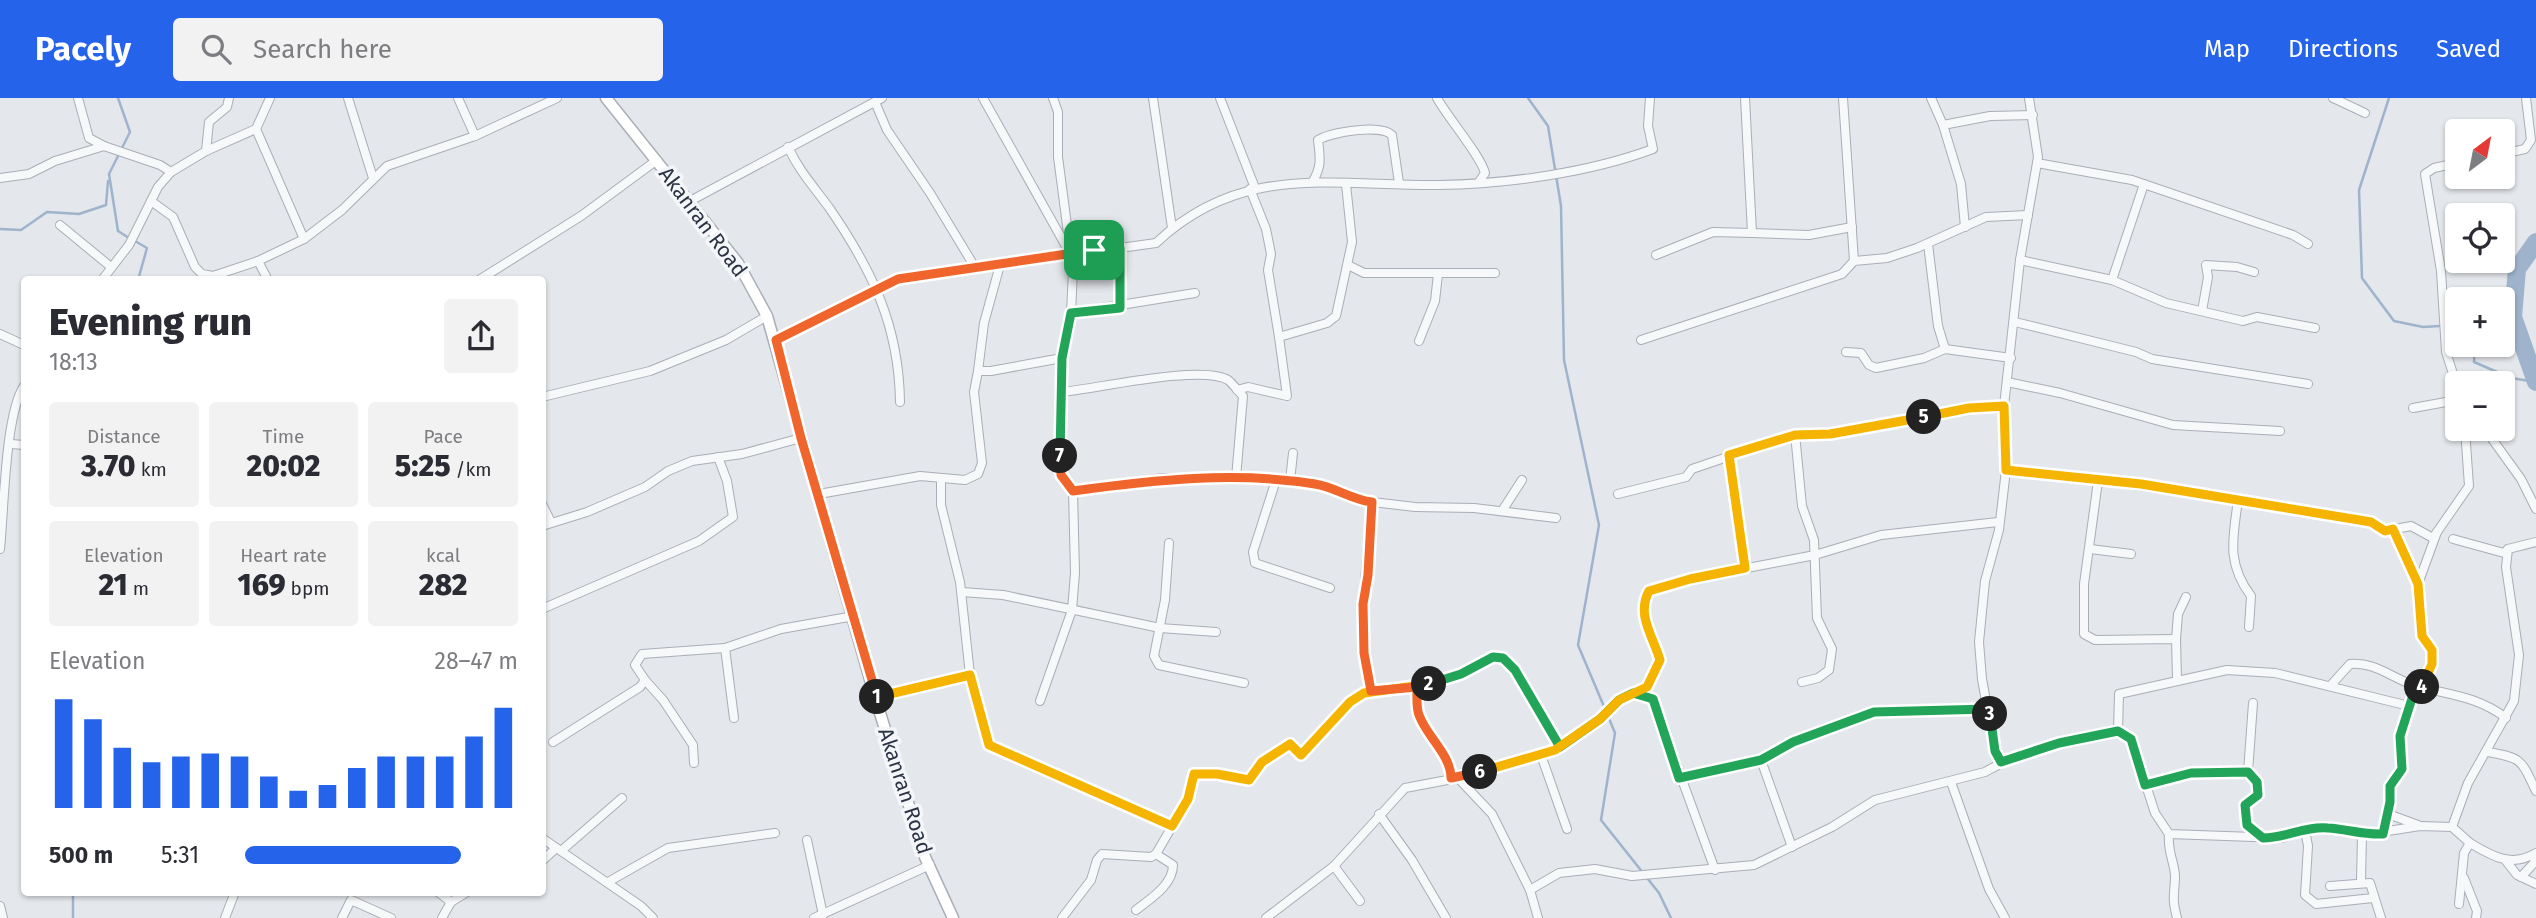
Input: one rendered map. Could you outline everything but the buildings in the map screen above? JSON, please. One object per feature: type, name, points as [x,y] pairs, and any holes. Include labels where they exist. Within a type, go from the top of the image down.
[{"type":"main road","name":"Akanran Road","points":[[606,98],[738,263],[767,316],[776,340],[875,697],[930,865],[953,918]]},
{"type":"street","points":[[78,98],[89,138],[104,146],[160,165],[171,172]]},
{"type":"street","points":[[206,150],[209,122],[227,107],[229,98]]},
{"type":"street","points":[[106,276],[131,242],[151,201],[171,172],[206,150],[256,130],[270,98]]},
{"type":"street","points":[[348,98],[373,178]]},
{"type":"street","points":[[458,98],[475,136]]},
{"type":"street","points":[[151,201],[173,217],[195,267],[202,274],[213,276],[258,261],[304,239],[342,210],[387,166],[475,136],[557,98]]},
{"type":"street","points":[[983,98],[1070,254]]},
{"type":"street","points":[[1040,701],[1072,610],[1076,520],[1073,491],[1061,475],[1062,358],[1071,313],[1070,254],[1059,157],[1058,112],[1054,98]]},
{"type":"street","points":[[1153,98],[1172,228]]},
{"type":"street","points":[[1220,98],[1266,229],[1271,254],[1268,270],[1287,396],[1248,387],[1237,390]]},
{"type":"street","points":[[1437,98],[1463,139],[1482,161],[1485,173],[1479,182]]},
{"type":"street","points":[[776,340],[898,279],[1156,243],[1172,228],[1213,205],[1253,189],[1313,181],[1438,185],[1583,169],[1653,149],[1648,126],[1650,98]]},
{"type":"street","points":[[1745,98],[1752,233]]},
{"type":"street","points":[[1843,98],[1854,261]]},
{"type":"street","points":[[1931,98],[1943,125],[1961,184],[1965,227]]},
{"type":"street","points":[[2001,762],[1995,751],[1982,679],[1979,642],[1985,581],[2006,470],[2004,406],[2020,260],[2037,163],[2029,98]]},
{"type":"street","points":[[2333,98],[2365,113]]},
{"type":"street","points":[[2526,98],[2531,150]]},
{"type":"street","points":[[690,201],[878,100],[887,130],[930,193],[976,269]]},
{"type":"street","points":[[1943,125],[1990,116],[2033,115]]},
{"type":"street","points":[[1313,181],[1319,171],[1321,159],[1318,140],[1327,135],[1380,129],[1392,135],[1399,183]]},
{"type":"street","points":[[256,130],[304,239]]},
{"type":"street","points":[[0,178],[29,174],[55,161],[104,146]]},
{"type":"street","points":[[788,147],[798,169],[858,249],[878,288],[897,363],[900,402]]},
{"type":"street","points":[[485,276],[571,222],[657,160]]},
{"type":"street","points":[[2037,163],[2100,172],[2144,184],[2293,235],[2308,244]]},
{"type":"street","points":[[2445,166],[2425,174],[2441,271],[2446,352],[2452,371]]},
{"type":"street","points":[[1279,337],[1327,323],[1336,317],[1352,242],[1346,184]]},
{"type":"street","points":[[2112,280],[2144,184]]},
{"type":"street","points":[[1641,340],[1842,274],[1854,261],[1887,258],[1928,244],[1986,218],[2028,215]]},
{"type":"street","points":[[60,225],[111,267]]},
{"type":"street","points":[[1656,255],[1713,232],[1809,235],[1852,227]]},
{"type":"street","points":[[1928,244],[1938,326],[1945,349]]},
{"type":"street","points":[[1120,248],[1120,308]]},
{"type":"street","points":[[2020,260],[2112,280],[2166,303],[2243,321],[2257,317],[2315,328]]},
{"type":"street","points":[[258,261],[266,276]]},
{"type":"street","points":[[819,494],[920,476],[965,480],[978,474],[982,463],[974,392],[984,323],[1000,265]]},
{"type":"street","points":[[1348,265],[1364,273],[1495,272]]},
{"type":"street","points":[[2202,311],[2208,277],[2206,265],[2254,271]]},
{"type":"street","points":[[1419,341],[1435,301],[1438,274]]},
{"type":"street","points":[[1071,313],[1120,308],[1195,293]]},
{"type":"street","points":[[546,396],[650,371],[726,340],[767,316]]},
{"type":"street","points":[[2015,322],[2136,352],[2152,359],[2308,384]]},
{"type":"street","points":[[0,334],[21,344]]},
{"type":"street","points":[[1846,352],[1861,353],[1869,365],[1876,368],[1924,358],[1945,349],[2011,358]]},
{"type":"street","points":[[978,371],[1062,358]]},
{"type":"street","points":[[1062,392],[1167,376],[1216,376],[1228,380],[1243,396],[1236,478]]},
{"type":"street","points":[[2007,382],[2060,393],[2173,425],[2280,431]]},
{"type":"street","points":[[0,549],[12,429],[21,392]]},
{"type":"street","points":[[2413,408],[2445,402]]},
{"type":"street","points":[[1618,494],[1686,477],[1692,469],[1795,435],[1840,433],[1969,408],[2004,406]]},
{"type":"street","points":[[0,427],[12,429]]},
{"type":"street","points":[[1795,435],[1801,506],[1814,540],[1817,618],[1832,649],[1829,670],[1818,678],[1802,682]]},
{"type":"street","points":[[546,524],[587,512],[645,487],[667,471],[692,461],[801,438]]},
{"type":"street","points":[[2006,470],[2238,500],[2371,522],[2385,531],[2412,526],[2433,538],[2469,486],[2466,441]]},
{"type":"street","points":[[2494,441],[2521,479],[2536,509]]},
{"type":"street","points":[[10,444],[21,445]]},
{"type":"street","points":[[1290,481],[1293,453]]},
{"type":"street","points":[[1729,455],[1745,568]]},
{"type":"street","points":[[546,607],[699,541],[733,517],[727,481],[718,457]]},
{"type":"street","points":[[1073,491],[1163,478],[1276,480],[1319,484],[1372,502],[1502,511],[1556,518]]},
{"type":"street","points":[[941,479],[941,505],[962,592],[970,675],[989,745],[1172,826]]},
{"type":"street","points":[[1276,480],[1253,552],[1255,563],[1330,588]]},
{"type":"street","points":[[1502,511],[1522,480]]},
{"type":"street","points":[[2098,481],[2084,584],[2084,634],[2095,640],[2176,639]]},
{"type":"street","points":[[2238,500],[2232,547],[2239,579],[2251,596],[2249,627]]},
{"type":"street","points":[[1371,691],[1364,653],[1363,604],[1368,575],[1372,502]]},
{"type":"street","points":[[546,512],[551,522]]},
{"type":"street","points":[[1266,918],[1334,866],[1405,788],[1541,755],[1560,747],[1600,719],[1619,700],[1647,687],[1660,660],[1643,616],[1643,602],[1649,591],[1690,579],[1815,555],[1881,535],[1998,522]]},
{"type":"street","points":[[2383,834],[2390,786],[2402,769],[2400,736],[2409,706],[2432,664],[2432,650],[2422,636],[2418,584],[2393,529]]},
{"type":"street","points":[[2418,584],[2437,532]]},
{"type":"street","points":[[2453,539],[2504,553],[2508,549],[2536,542]]},
{"type":"street","points":[[1169,543],[1160,628],[1154,656],[1159,665],[1244,683]]},
{"type":"street","points":[[2090,549],[2131,554]]},
{"type":"street","points":[[2452,827],[2468,783],[2488,752],[2514,701],[2519,655],[2506,567],[2508,549]]},
{"type":"street","points":[[962,592],[1003,595],[1160,628],[1216,632]]},
{"type":"street","points":[[2177,679],[2178,614],[2186,597]]},
{"type":"street","points":[[694,763],[693,745],[656,690],[635,665],[642,654],[725,648],[781,629],[854,616]]},
{"type":"street","points":[[725,648],[734,718]]},
{"type":"street","points":[[1062,918],[1074,906],[1091,880],[1097,860],[1102,854],[1151,858],[1156,854],[1188,799],[1194,774],[1217,774],[1249,780],[1262,762],[1290,744],[1301,755],[1350,702],[1371,691],[1417,687],[1461,674],[1493,657],[1503,658],[1515,670],[1560,747]]},
{"type":"street","points":[[2331,685],[2350,664],[2361,663],[2419,686],[2466,696],[2489,705],[2506,718]]},
{"type":"street","points":[[2118,731],[2119,694],[2227,670],[2274,673],[2409,706]]},
{"type":"street","points":[[875,697],[970,675]]},
{"type":"street","points":[[553,743],[582,722],[588,722],[611,708],[645,680]]},
{"type":"street","points":[[1417,687],[1418,713],[1430,736],[1451,766],[1455,778],[1492,814],[1530,890],[1538,918]]},
{"type":"street","points":[[1633,693],[1653,699],[1679,778],[1715,870]]},
{"type":"street","points":[[2253,703],[2248,772],[2257,782],[2258,795],[2245,805],[2247,825],[2263,838]]},
{"type":"street","points":[[1679,778],[1761,760],[1793,742],[1874,712],[1989,709]]},
{"type":"street","points":[[1530,890],[1559,873],[1595,869],[1632,876],[1754,865],[1857,813],[1875,800],[1985,772],[2001,762],[2059,743],[2118,731],[2131,739],[2155,813],[2169,834],[2168,850],[2176,877],[2171,894],[2177,918]]},
{"type":"street","points":[[2488,752],[2514,756],[2524,763],[2536,790]]},
{"type":"street","points":[[1541,755],[1567,829]]},
{"type":"street","points":[[1761,760],[1792,847]]},
{"type":"street","points":[[2145,785],[2191,773],[2248,772]]},
{"type":"street","points":[[1951,782],[1989,889],[2005,918]]},
{"type":"street","points":[[546,858],[622,798]]},
{"type":"street","points":[[1379,814],[1412,860],[1446,918]]},
{"type":"street","points":[[2388,814],[2420,826]]},
{"type":"street","points":[[2169,834],[2282,838],[2305,830],[2328,828],[2362,835],[2383,834],[2420,826],[2452,827],[2470,843],[2506,861],[2521,877],[2536,884]]},
{"type":"street","points":[[2305,830],[2308,846],[2305,895],[2316,904],[2373,898]]},
{"type":"street","points":[[608,882],[668,848],[775,833]]},
{"type":"street","points":[[2361,882],[2359,855],[2362,835]]},
{"type":"street","points":[[546,841],[608,882],[653,918]]},
{"type":"street","points":[[807,841],[823,915]]},
{"type":"street","points":[[2459,904],[2464,853],[2470,843]]},
{"type":"street","points":[[1136,910],[1162,889],[1173,871],[1173,865],[1168,858],[1156,854]]},
{"type":"street","points":[[2506,861],[2526,859],[2536,854]]},
{"type":"street","points":[[2521,877],[2534,863],[2536,854]]},
{"type":"street","points":[[814,918],[930,865]]},
{"type":"street","points":[[1334,866],[1360,901]]},
{"type":"street","points":[[2463,875],[2477,911],[2476,918]]},
{"type":"street","points":[[2330,886],[2370,883],[2381,918]]},
{"type":"street","points":[[225,918],[233,896]]},
{"type":"street","points":[[443,896],[451,902]]},
{"type":"street","points":[[442,918],[451,902],[461,896]]},
{"type":"street","points":[[342,918],[351,900],[391,918]]},
{"type":"street","points":[[0,906],[3,918]]},
{"type":"waterway","points":[[118,98],[130,132],[109,174],[118,231],[129,238]]},
{"type":"waterway","points":[[1528,98],[1548,126],[1561,206],[1564,360],[1599,525],[1578,645],[1605,709]]},
{"type":"waterway","points":[[2389,98],[2359,190],[2362,278],[2394,321],[2423,327],[2445,326]]},
{"type":"waterway","points":[[0,229],[21,230],[47,212],[79,214],[106,205],[108,181]]},
{"type":"waterway","points":[[135,241],[147,248],[139,276]]},
{"type":"waterway","points":[[2536,242],[2517,269],[2513,317],[2536,382]]},
{"type":"waterway","points":[[2474,357],[2474,362],[2511,378],[2536,382]]},
{"type":"waterway","points":[[1608,716],[1615,733],[1601,820],[1659,893],[1671,918]]},
{"type":"waterway","points":[[73,896],[73,918]]},
{"type":"route","points":[[1094,250],[898,279],[776,340],[875,697],[970,675],[989,745],[1172,826],[1188,799],[1194,774],[1217,774],[1249,780],[1262,762],[1290,744],[1301,755],[1350,702],[1364,693],[1417,687],[1461,674],[1493,657],[1503,658],[1515,670],[1550,734],[1560,747],[1581,733],[1608,713],[1619,700],[1633,693],[1644,695],[1653,699],[1679,778],[1761,760],[1793,742],[1874,712],[1989,709],[1995,751],[2001,762],[2059,743],[2118,731],[2131,739],[2145,785],[2191,773],[2236,771],[2251,774],[2257,782],[2258,795],[2245,805],[2247,825],[2263,838],[2282,838],[2305,830],[2328,828],[2362,835],[2383,834],[2390,802],[2390,786],[2396,782],[2402,769],[2400,736],[2416,686],[2422,687],[2432,664],[2432,650],[2422,636],[2418,584],[2393,529],[2385,531],[2371,522],[2141,484],[2006,470],[2004,406],[1969,408],[1830,434],[1795,435],[1729,455],[1745,568],[1690,579],[1649,591],[1643,602],[1643,616],[1655,640],[1660,660],[1647,687],[1619,700],[1608,713],[1600,719],[1581,733],[1555,750],[1451,778],[1451,766],[1418,713],[1417,687],[1371,691],[1364,653],[1363,604],[1368,575],[1372,502],[1319,484],[1236,478],[1163,478],[1073,491],[1061,475],[1059,431],[1062,358],[1071,313],[1120,308],[1120,248],[1094,250]]}]
